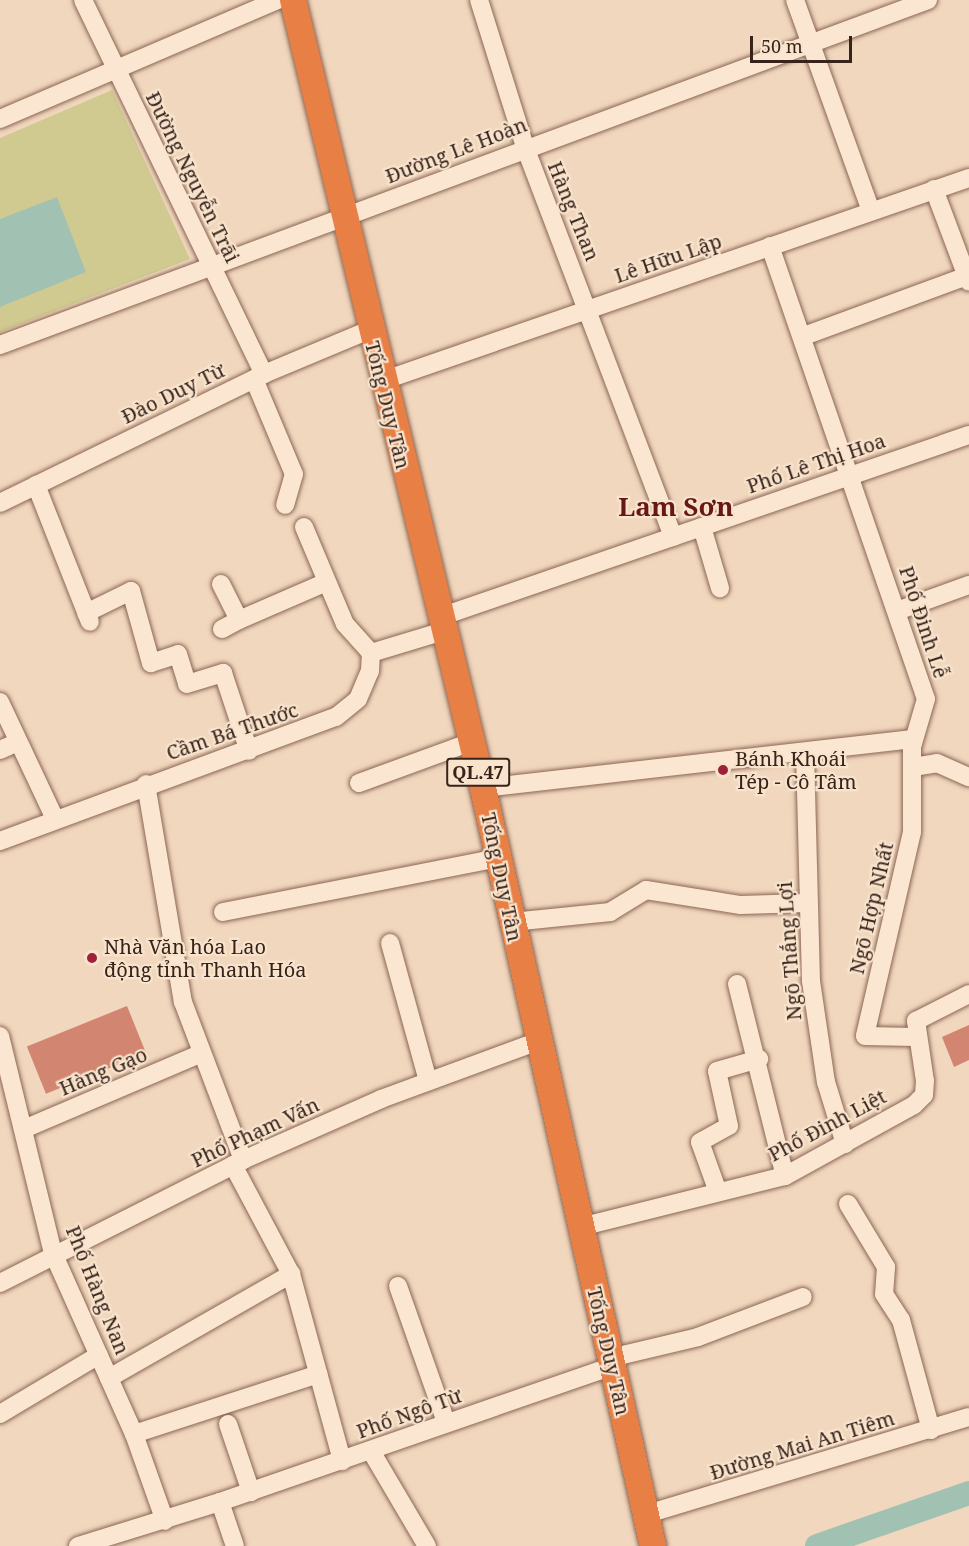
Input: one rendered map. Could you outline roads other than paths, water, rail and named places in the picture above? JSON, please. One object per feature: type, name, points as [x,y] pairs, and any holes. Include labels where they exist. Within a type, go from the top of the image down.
[{"type":"highway","name":"Tống Duy Tân","points":[[293,0],[369,330],[483,788],[653,1546]]},
{"type":"street","name":"Đường Nguyễn Trãi","points":[[83,0],[211,264],[259,376],[294,474],[285,505]]},
{"type":"street","points":[[0,119],[278,0]]},
{"type":"street","name":"Hàng Than","points":[[479,0],[525,147],[589,309],[673,537]]},
{"type":"street","points":[[795,0],[871,211]]},
{"type":"street","name":"Đường Lê Hoàn","points":[[0,345],[211,264],[342,218],[525,147],[928,0]]},
{"type":"street","name":"Lê Hữu Lập","points":[[382,381],[969,178]]},
{"type":"street","points":[[804,336],[968,279],[934,189]]},
{"type":"street","name":"Phố Đinh Lễ","points":[[770,246],[804,336],[926,699],[914,739]]},
{"type":"street","name":"Đào Duy Từ","points":[[0,503],[259,376],[369,330]]},
{"type":"street","name":"Phố Lê Thị Hoa","points":[[442,624],[673,537],[969,435]]},
{"type":"street","points":[[36,485],[88,617],[131,591],[151,663],[178,654],[187,684],[223,673],[249,752]]},
{"type":"street","points":[[702,527],[720,588]]},
{"type":"street","points":[[304,528],[324,583],[356,639],[371,653],[442,624]]},
{"type":"street","points":[[222,629],[324,583]]},
{"type":"street","points":[[221,584],[239,620]]},
{"type":"street","points":[[897,611],[969,585]]},
{"type":"street","name":"Cầm Bá Thước","points":[[0,841],[146,784],[249,752],[336,717],[358,699],[370,672],[371,653]]},
{"type":"street","points":[[0,702],[55,819]]},
{"type":"street","points":[[483,788],[590,772],[805,752],[914,739]]},
{"type":"street","name":"Ngõ Hợp Nhất","points":[[914,739],[912,832],[865,1036],[915,1037]]},
{"type":"street","points":[[0,750],[18,742]]},
{"type":"street","points":[[359,783],[471,742]]},
{"type":"street","name":"Ngõ Thắng Lợi","points":[[805,752],[807,903],[818,1039],[845,1144]]},
{"type":"street","points":[[913,766],[937,763],[967,772]]},
{"type":"street","points":[[146,784],[166,916],[200,1054],[238,1163],[291,1274],[342,1461]]},
{"type":"street","points":[[223,912],[498,858]]},
{"type":"street","points":[[512,922],[610,912],[646,890],[741,905],[807,903]]},
{"type":"street","points":[[390,943],[428,1081]]},
{"type":"street","points":[[737,984],[759,1059],[785,1176]]},
{"type":"street","points":[[915,1037],[916,1021],[930,1010],[969,994]]},
{"type":"street","name":"Phố Hàng Nan","points":[[0,1036],[6,1088],[24,1129],[53,1253],[134,1434],[165,1521]]},
{"type":"street","name":"Phố Đinh Liệt","points":[[580,1227],[785,1176],[845,1144],[924,1095],[915,1037]]},
{"type":"street","name":"Phố Phạm Vấn","points":[[0,1283],[53,1253],[238,1163],[428,1081],[538,1041]]},
{"type":"street","name":"Hàng Gạo","points":[[24,1129],[200,1054]]},
{"type":"street","points":[[718,1192],[700,1142],[729,1126],[717,1071],[759,1059]]},
{"type":"street","points":[[848,1204],[886,1267],[884,1294],[901,1320],[931,1430]]},
{"type":"street","points":[[109,1378],[291,1274]]},
{"type":"street","points":[[398,1286],[446,1422]]},
{"type":"street","name":"Phố Ngô Từ","points":[[78,1546],[165,1521],[342,1461],[611,1362],[698,1337],[803,1297]]},
{"type":"street","points":[[0,1414],[99,1356]]},
{"type":"street","points":[[134,1434],[319,1374]]},
{"type":"street","name":"Đường Mai An Tiêm","points":[[647,1514],[969,1417]]},
{"type":"street","points":[[228,1424],[251,1492]]},
{"type":"street","points":[[371,1451],[427,1546]]},
{"type":"street","points":[[220,1502],[235,1546]]},
{"type":"waterway","points":[[817,1546],[969,1493]]},
{"type":"place","name":"Bánh Khoái Tép - Cô Tâm","points":[[723,770]]},
{"type":"place","name":"Nhà Văn hóa Lao động tỉnh Thanh Hóa","points":[[92,958]]},
{"type":"district","name":"Lam Sơn","points":[[676,507]]}]
